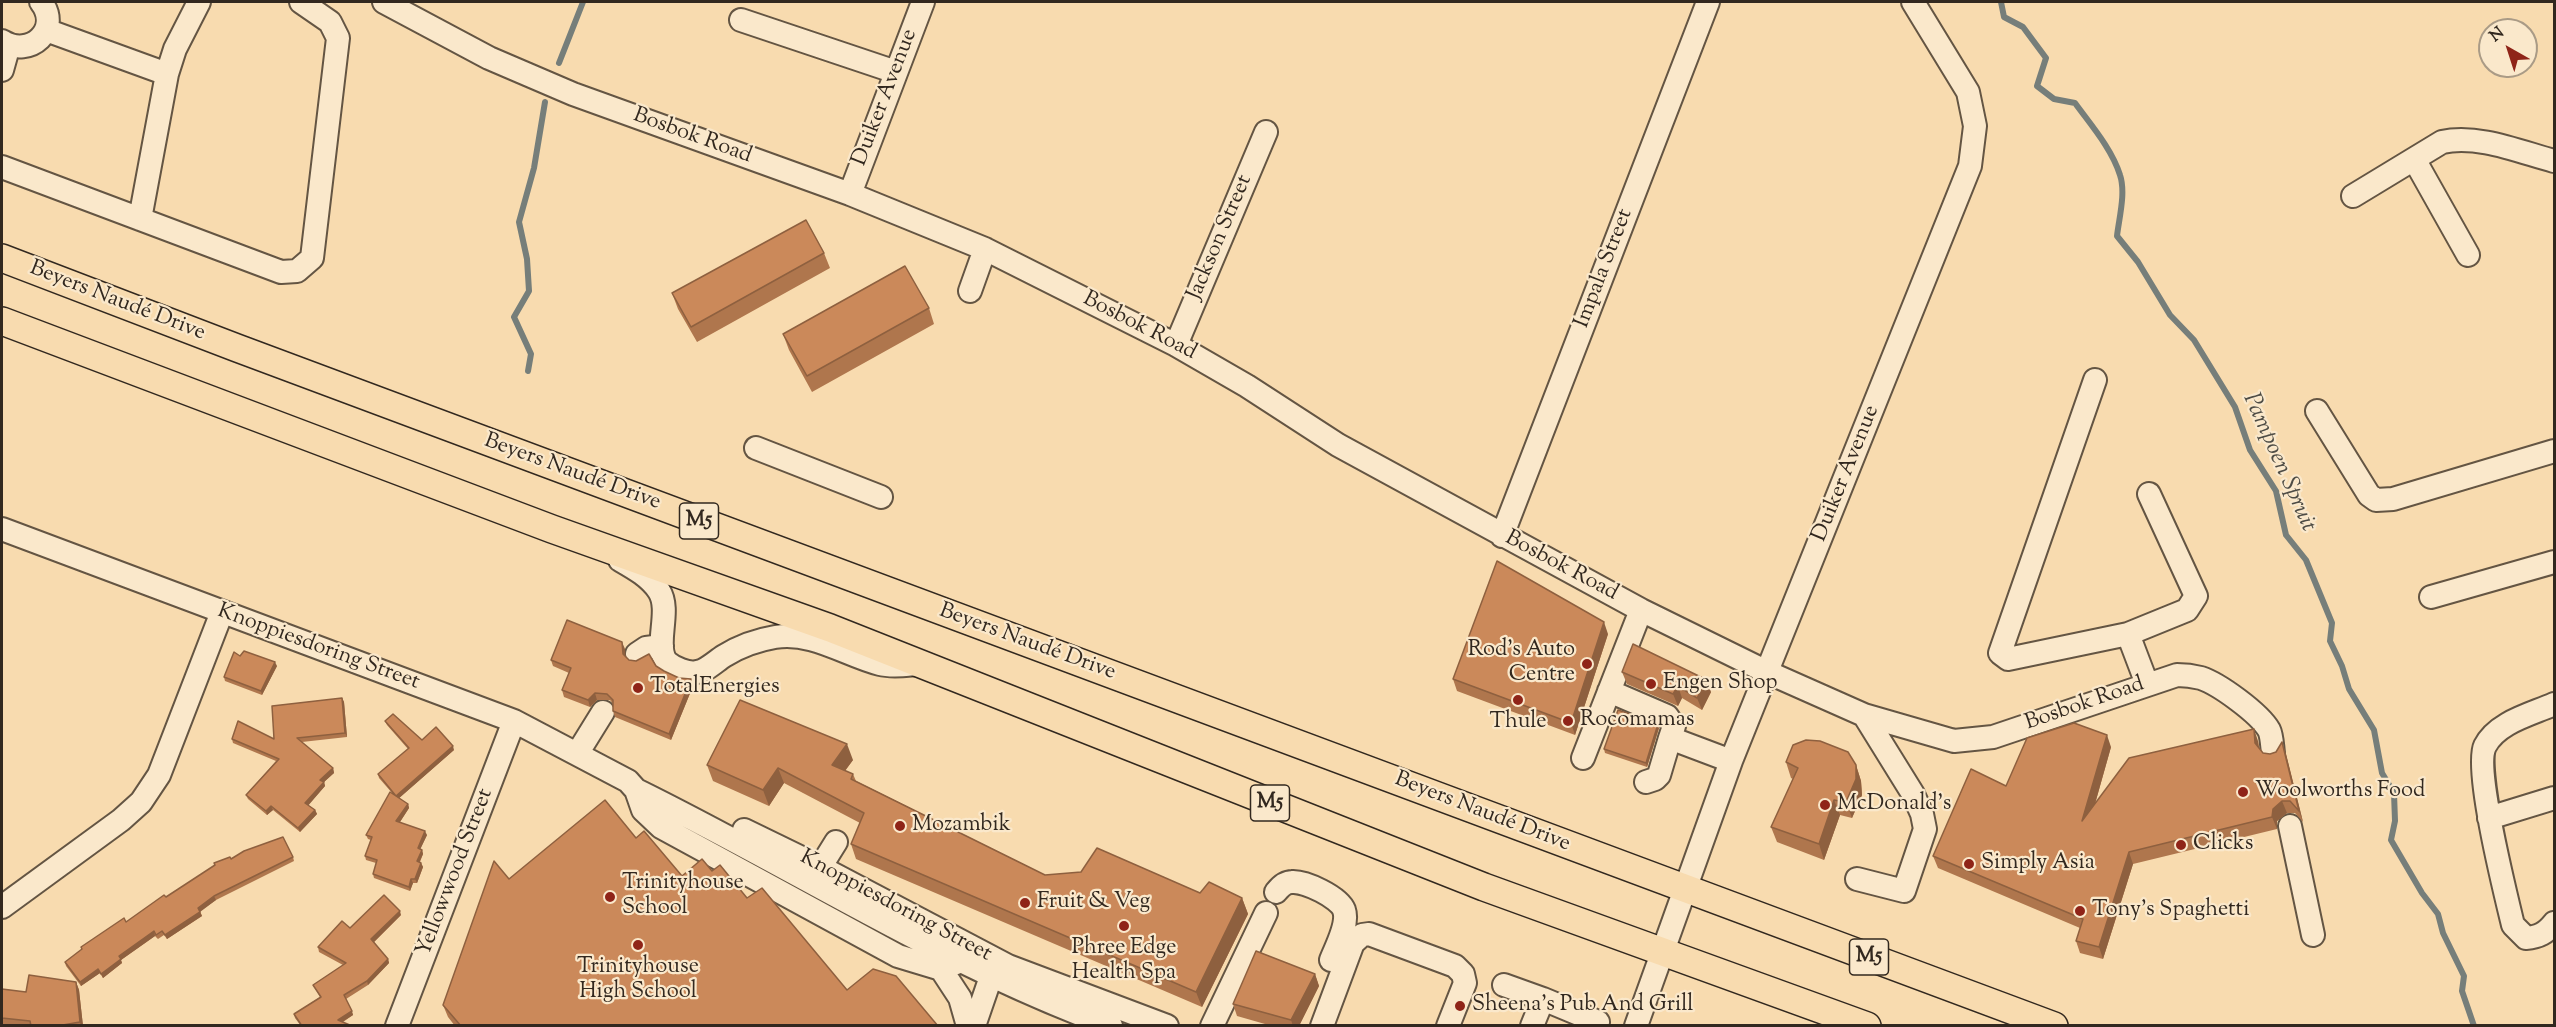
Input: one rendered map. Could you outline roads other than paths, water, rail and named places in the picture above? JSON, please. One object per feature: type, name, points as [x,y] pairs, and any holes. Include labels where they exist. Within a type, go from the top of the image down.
[{"type":"main road","name":"Beyers Naudé Drive","points":[[2,258],[1685,890],[2054,1026]]},
{"type":"main road","name":"M5","points":[[2,321],[598,545],[830,628],[1484,888],[1867,1026]]},
{"type":"street","points":[[2,70],[5,43],[26,47],[34,44],[46,30],[47,12],[41,2]]},
{"type":"street","points":[[140,219],[167,74],[176,49],[199,2]]},
{"type":"street","points":[[2,167],[281,272],[297,271],[312,258],[338,38],[330,22],[301,2]]},
{"type":"street","name":"Bosbok Road","points":[[384,2],[489,58],[573,94],[850,194],[985,249],[1176,345],[1247,386],[1338,445],[1641,610],[1767,672],[1864,715],[1954,741],[1970,741],[1992,737],[2177,675],[2202,678],[2220,688],[2254,714],[2269,730],[2273,753]]},
{"type":"street","name":"Duiker Avenue","points":[[850,194],[923,2]]},
{"type":"street","name":"Impala Street","points":[[1502,536],[1708,2]]},
{"type":"street","name":"Duiker Avenue","points":[[1636,1026],[1731,761],[1970,166],[1975,126],[1968,92],[1913,2]]},
{"type":"street","points":[[741,20],[896,72]]},
{"type":"street","points":[[46,30],[167,74]]},
{"type":"street","name":"Jackson Street","points":[[1176,345],[1266,132]]},
{"type":"street","points":[[2353,196],[2442,142],[2463,139],[2554,161]]},
{"type":"street","points":[[2414,159],[2468,255]]},
{"type":"street","points":[[970,291],[985,249]]},
{"type":"street","points":[[2095,380],[2000,653],[2008,659],[2128,634],[2187,610],[2196,596],[2149,494]]},
{"type":"street","points":[[2317,411],[2370,495],[2376,500],[2393,499],[2554,451]]},
{"type":"street","points":[[756,448],[881,497]]},
{"type":"street","name":"Knoppiesdoring Street","points":[[2,529],[514,721],[632,785],[642,781],[999,971],[1053,1005],[1111,1026]]},
{"type":"street","points":[[598,545],[641,573],[659,590],[665,610],[662,646],[666,661],[690,672],[701,671],[746,645],[787,635],[827,644],[882,664],[918,664]]},
{"type":"street","points":[[2431,597],[2554,562]]},
{"type":"street","points":[[1583,758],[1641,610]]},
{"type":"street","points":[[2,907],[121,820],[141,802],[159,774],[222,612]]},
{"type":"street","points":[[2128,634],[2147,684]]},
{"type":"street","points":[[637,654],[646,648],[662,646]]},
{"type":"street","points":[[1609,691],[1667,716],[1674,726],[1659,775],[1646,782]]},
{"type":"street","points":[[2554,704],[2509,723],[2485,745],[2481,756],[2489,818],[2514,926],[2526,938],[2548,931],[2554,922]]},
{"type":"street","points":[[577,754],[603,712]]},
{"type":"street","points":[[1857,879],[1904,891],[1925,829],[1922,814],[1913,794],[1864,715]]},
{"type":"street","name":"Yellowwood Street","points":[[398,1026],[514,721]]},
{"type":"street","points":[[1670,738],[1731,761]]},
{"type":"street","points":[[632,785],[643,810],[661,827],[898,956],[951,965],[968,1026]]},
{"type":"street","points":[[2489,818],[2554,798]]},
{"type":"street","points":[[2290,826],[2313,935]]},
{"type":"street","points":[[815,875],[836,842]]},
{"type":"street","name":"Knoppiesdoring Street","points":[[815,875],[951,965],[999,971],[1060,987],[1167,1026]]},
{"type":"street","points":[[1276,891],[1288,882],[1303,884],[1335,898],[1345,913],[1317,1020]]},
{"type":"street","points":[[1212,1026],[1266,913]]},
{"type":"street","points":[[1317,1020],[1353,943],[1362,935],[1369,934],[1455,966],[1463,974],[1465,983],[1448,1026]]},
{"type":"street","points":[[974,1026],[999,971]]},
{"type":"street","points":[[988,1026],[999,971]]},
{"type":"street","points":[[1504,985],[1598,1022]]},
{"type":"street","points":[[1532,1026],[1543,999]]},
{"type":"waterway","name":"Pampoen Spruit","points":[[559,63],[583,2]]},
{"type":"waterway","name":"Pampoen Spruit","points":[[2001,2],[2004,17],[2023,27],[2046,58],[2037,86],[2054,99],[2075,103],[2112,156],[2122,182],[2122,206],[2117,236],[2138,262],[2170,315],[2194,340],[2235,407],[2250,450],[2276,491],[2286,535],[2306,560],[2332,623],[2330,641],[2342,666],[2349,689],[2374,730],[2382,773],[2394,793],[2395,821],[2391,840],[2422,893],[2438,914],[2443,933],[2464,976],[2462,991],[2474,1026]]},
{"type":"waterway","name":"Pampoen Spruit","points":[[528,371],[531,354],[514,317],[529,291],[527,259],[519,222],[534,168],[545,102]]},
{"type":"place","name":"Rod's Auto Centre","points":[[1587,664]]},
{"type":"place","name":"Engen Shop","points":[[1651,684]]},
{"type":"place","name":"TotalEnergies","points":[[638,688]]},
{"type":"place","name":"Thule","points":[[1518,700]]},
{"type":"place","name":"Rocomamas","points":[[1568,721]]},
{"type":"place","name":"Woolworths Food","points":[[2243,792]]},
{"type":"place","name":"McDonald's","points":[[1825,805]]},
{"type":"place","name":"Mozambik","points":[[900,826]]},
{"type":"place","name":"Clicks","points":[[2181,845]]},
{"type":"place","name":"Simply Asia","points":[[1969,864]]},
{"type":"place","name":"Trinityhouse School","points":[[610,897]]},
{"type":"place","name":"Fruit & Veg","points":[[1025,903]]},
{"type":"place","name":"Tony's Spaghetti","points":[[2080,911]]},
{"type":"place","name":"Phree Edge Health Spa","points":[[1124,926]]},
{"type":"place","name":"Trinityhouse High School","points":[[638,945]]},
{"type":"place","name":"Sheena's Pub And Grill","points":[[1460,1006]]}]
